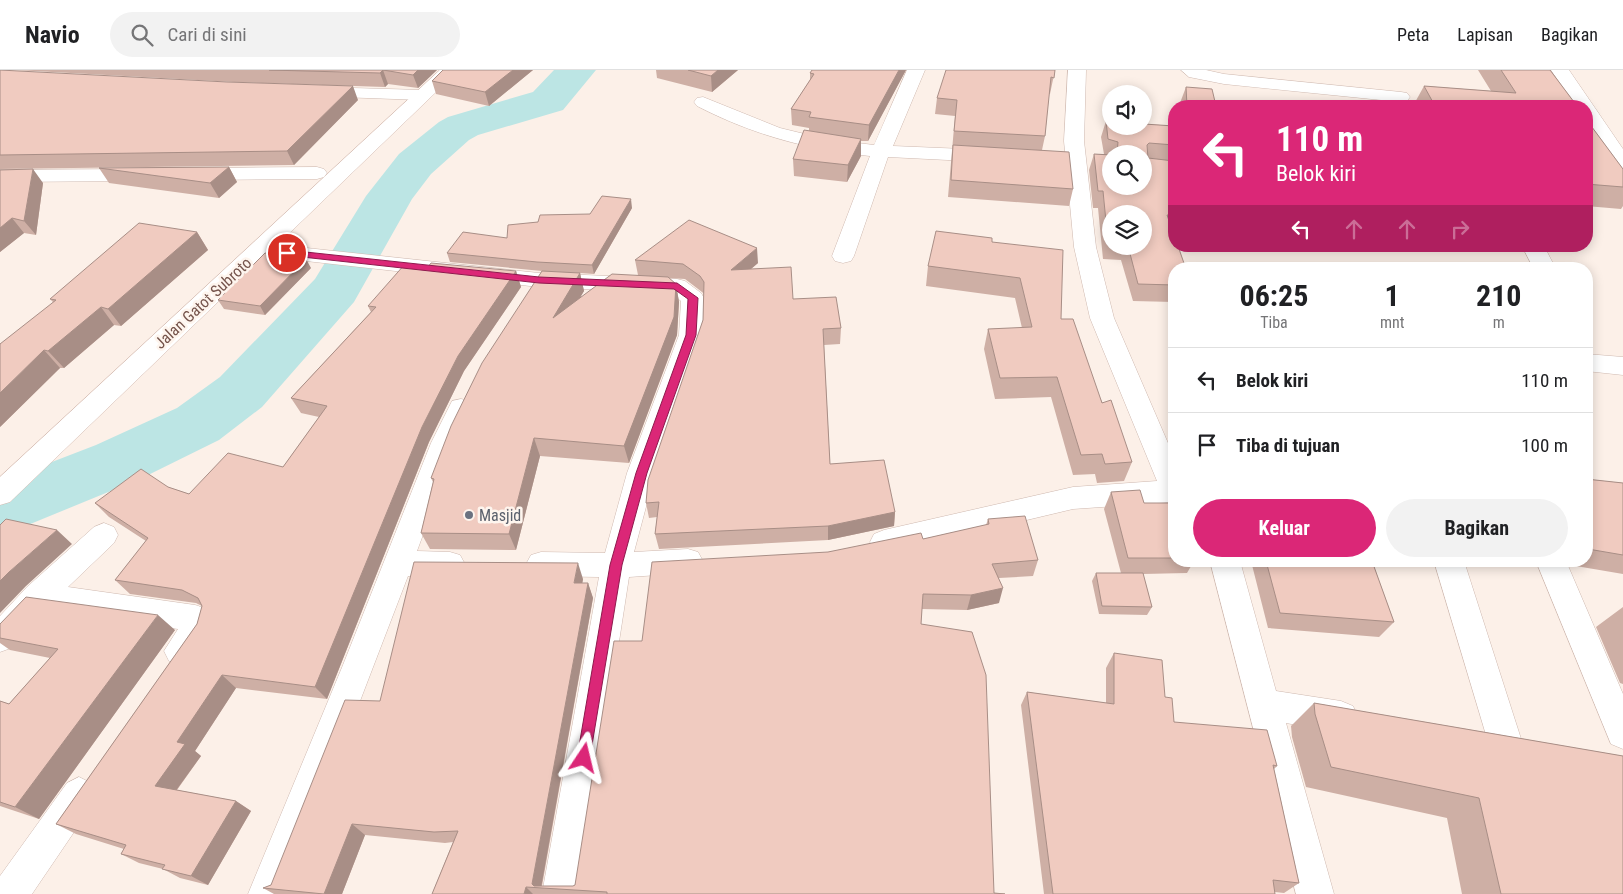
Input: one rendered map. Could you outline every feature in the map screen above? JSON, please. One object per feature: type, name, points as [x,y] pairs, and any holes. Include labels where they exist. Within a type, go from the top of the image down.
[{"type":"street","name":"Jalan Gatot Subroto","points":[[0,494],[260,250],[412,95],[430,70]]},
{"type":"street","name":"Jalan Gatot Subroto","points":[[0,476],[316,173],[412,95],[450,70]]},
{"type":"street","points":[[843,256],[881,151],[916,70]]},
{"type":"street","points":[[1077,70],[1074,141],[1085,247],[1102,318],[1168,475]]},
{"type":"street","points":[[1190,70],[1195,73],[1224,78],[1400,97]]},
{"type":"street","points":[[1560,70],[1581,100]]},
{"type":"street","points":[[303,91],[412,95]]},
{"type":"street","points":[[703,102],[732,117],[774,132],[816,142],[881,151],[1008,157]]},
{"type":"street","points":[[1593,118],[1623,163]]},
{"type":"street","points":[[178,175],[316,173]]},
{"type":"street","points":[[0,176],[158,175]]},
{"type":"street","points":[[260,250],[539,280],[677,286],[693,298],[691,335],[642,473],[616,565],[561,894]]},
{"type":"street","points":[[523,305],[539,280]]},
{"type":"street","points":[[1593,359],[1623,366]]},
{"type":"street","points":[[266,894],[359,665],[444,443],[471,386]]},
{"type":"street","points":[[856,548],[929,533],[1073,498],[1116,494],[1168,485]]},
{"type":"street","points":[[0,638],[38,596],[104,535]]},
{"type":"street","points":[[517,564],[616,565],[713,560]]},
{"type":"street","points":[[397,563],[477,564]]},
{"type":"street","points":[[1227,567],[1315,894]]},
{"type":"street","points":[[1451,567],[1506,745]]},
{"type":"street","points":[[1554,567],[1623,733]]},
{"type":"street","points":[[38,596],[195,618],[199,621],[198,626],[164,675]]},
{"type":"street","points":[[1264,704],[1370,722]]},
{"type":"street","points":[[10,894],[95,772]]},
{"type":"building","points":[[0,70],[227,82],[353,86],[287,151],[0,155]]},
{"type":"building","points":[[269,70],[383,70],[380,73]]},
{"type":"building","points":[[383,70],[418,70],[413,75]]},
{"type":"building","points":[[443,70],[513,70],[485,92],[432,81]]},
{"type":"building","points":[[688,70],[718,70],[711,76]]},
{"type":"building","points":[[812,70],[899,70],[869,125],[809,117],[811,112],[791,109],[814,74],[810,73]]},
{"type":"building","points":[[946,70],[1055,70],[1054,78],[1051,77],[1045,136],[954,131],[957,100],[937,98]]},
{"type":"building","points":[[1501,70],[1550,70],[1572,100],[1432,100],[1424,86],[1516,93]]},
{"type":"building","points":[[1186,87],[1212,89],[1215,100],[1187,100]]},
{"type":"building","points":[[1152,125],[1168,126],[1168,145],[1149,143],[1147,145],[1118,145],[1118,142],[1108,139],[1108,135],[1152,135]]},
{"type":"building","points":[[1593,128],[1623,169],[1623,187],[1593,185]]},
{"type":"building","points":[[804,130],[861,139],[848,165],[793,159]]},
{"type":"building","points":[[953,145],[1069,152],[1073,189],[951,180]]},
{"type":"building","points":[[1094,154],[1102,154],[1102,191],[1098,191]]},
{"type":"building","points":[[1152,158],[1168,160],[1168,252],[1180,252],[1184,262],[1168,262],[1168,285],[1138,284],[1130,255],[1152,255],[1152,205],[1104,205],[1103,195],[1152,195]]},
{"type":"building","points":[[229,167],[210,183],[99,168]]},
{"type":"building","points":[[33,169],[24,221],[12,218],[0,228],[0,170]]},
{"type":"building","points":[[602,196],[631,199],[592,265],[537,262],[447,253],[463,232],[507,238],[508,225],[538,222],[540,215],[590,214]]},
{"type":"building","points":[[689,220],[757,248],[731,270],[791,267],[793,299],[836,297],[841,328],[823,329],[830,464],[884,460],[895,512],[828,526],[655,534],[659,502],[646,503],[648,480],[703,320],[704,282],[700,276],[683,264],[635,260]]},
{"type":"building","points":[[139,223],[197,232],[108,309],[101,307],[48,351],[44,350],[0,393],[0,344],[56,300],[50,299]]},
{"type":"building","points":[[936,231],[992,238],[992,242],[1063,250],[1061,319],[1073,319],[1102,403],[1111,400],[1132,462],[1105,464],[1102,454],[1081,455],[1057,377],[1000,378],[988,329],[1032,327],[1020,278],[928,266]]},
{"type":"building","points":[[265,253],[306,259],[260,306],[218,300]]},
{"type":"building","points":[[431,263],[516,271],[458,356],[422,427],[315,687],[222,675],[177,742],[185,744],[155,786],[236,801],[191,876],[162,869],[165,865],[121,854],[126,845],[56,824],[197,624],[202,606],[198,598],[182,590],[115,580],[148,538],[95,503],[141,469],[168,487],[189,494],[228,453],[283,467],[327,406],[291,398],[376,307],[368,306],[405,264],[427,268]]},
{"type":"building","points":[[542,271],[580,273],[553,318],[612,274],[668,277],[676,284],[674,317],[624,446],[534,438],[509,534],[421,533],[434,479],[431,478],[451,426],[482,363]]},
{"type":"building","points":[[1593,480],[1623,483],[1623,555],[1593,550]]},
{"type":"building","points":[[1140,490],[1144,503],[1168,503],[1168,558],[1128,558],[1111,492]]},
{"type":"building","points":[[1025,516],[1038,560],[992,564],[1003,588],[971,595],[923,594],[921,624],[972,632],[986,675],[994,893],[1005,894],[607,894],[607,892],[526,887],[524,894],[432,894],[458,831],[434,832],[352,824],[324,894],[263,888],[271,885],[345,700],[380,701],[414,562],[578,563],[574,583],[588,583],[532,884],[534,886],[573,886],[575,885],[614,641],[642,641],[652,562],[828,552],[921,533],[923,539],[989,524],[988,519]]},
{"type":"building","points":[[6,519],[57,530],[0,581],[0,525]]},
{"type":"building","points":[[1268,567],[1374,567],[1394,622],[1280,613]]},
{"type":"building","points":[[1096,573],[1143,573],[1152,607],[1102,606]]},
{"type":"building","points":[[26,597],[158,615],[15,807],[0,802],[0,701],[9,704],[58,649],[0,638],[0,624]]},
{"type":"building","points":[[1114,653],[1162,660],[1165,697],[1172,698],[1174,722],[1267,730],[1277,766],[1273,765],[1299,883],[1273,880],[1275,894],[1053,894],[1027,692],[1114,704]]},
{"type":"building","points":[[1314,703],[1623,756],[1623,894],[1501,894],[1479,798],[1331,767],[1315,714]]},
{"type":"waterway","points":[[0,509],[118,462],[198,424],[241,392],[335,290],[390,196],[415,164],[454,131],[463,126],[548,101],[576,70]]},
{"type":"place","name":"Masjid","points":[[469,515]]},
{"type":"route","points":[[287,253],[539,280],[677,286],[693,298],[693,326],[691,335],[642,473],[616,565],[584,758]]}]
